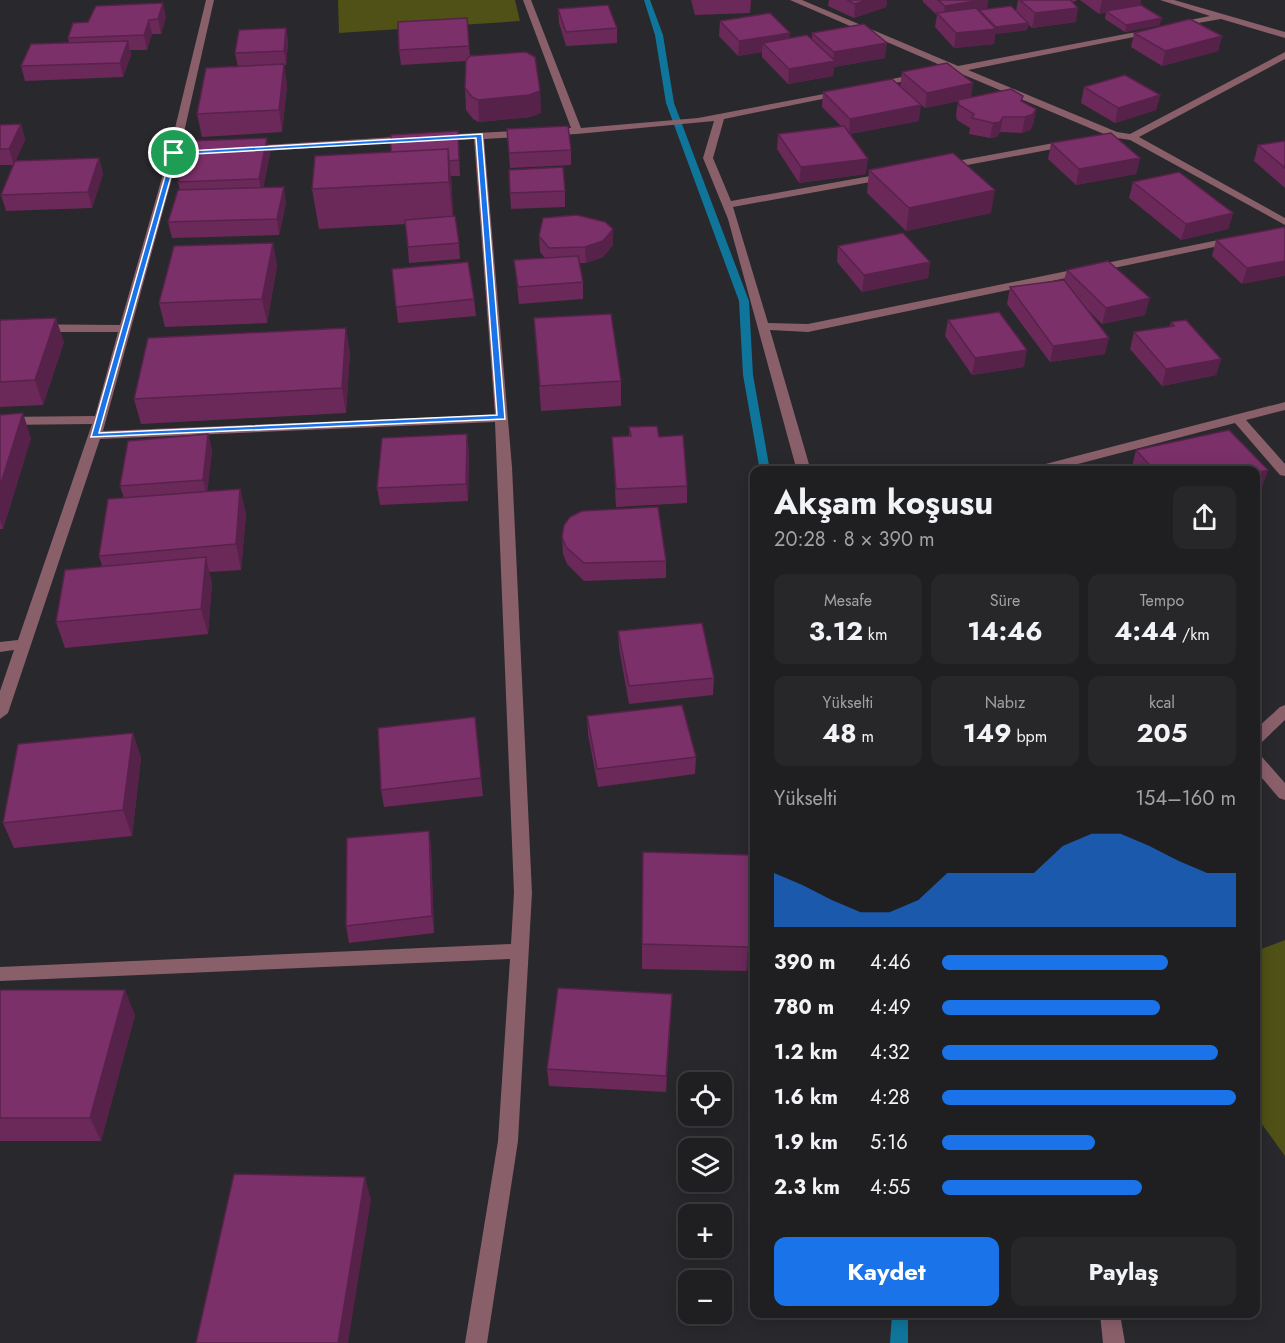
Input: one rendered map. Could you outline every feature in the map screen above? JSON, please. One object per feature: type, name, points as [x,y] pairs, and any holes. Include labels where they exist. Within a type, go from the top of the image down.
[{"type":"street","points":[[0,713],[100,420],[174,153],[210,0]]},
{"type":"street","points":[[527,0],[577,131]]},
{"type":"street","points":[[797,1],[813,0]]},
{"type":"street","points":[[1164,0],[1285,35]]},
{"type":"street","points":[[797,1],[1114,135],[1132,137],[1285,222]]},
{"type":"street","points":[[868,87],[1221,17]]},
{"type":"street","points":[[1132,137],[1285,55]]},
{"type":"street","points":[[233,150],[653,126],[699,121],[857,89]]},
{"type":"street","points":[[720,117],[708,158],[727,205],[765,326],[803,466]]},
{"type":"street","points":[[476,1343],[508,1141],[523,893],[502,418],[479,135]]},
{"type":"street","points":[[1091,140],[1114,135]]},
{"type":"street","points":[[939,167],[1079,142]]},
{"type":"street","points":[[174,153],[221,150]]},
{"type":"street","points":[[727,205],[903,174]]},
{"type":"street","points":[[765,326],[808,328],[1250,236]]},
{"type":"street","points":[[0,328],[125,329]]},
{"type":"street","points":[[1054,466],[1285,406]]},
{"type":"street","points":[[94,435],[502,418]]},
{"type":"street","points":[[1238,418],[1285,472]]},
{"type":"street","points":[[0,421],[100,420]]},
{"type":"street","points":[[0,646],[23,644]]},
{"type":"street","points":[[1260,734],[1285,711]]},
{"type":"street","points":[[1260,766],[1285,794]]},
{"type":"street","points":[[0,974],[519,951]]},
{"type":"street","points":[[1111,1318],[1114,1343]]},
{"type":"shaded area","points":[[338,0],[515,0],[520,21],[339,33]]},
{"type":"shaded area","points":[[1285,940],[1285,1156],[1260,1122],[1260,949]]},
{"type":"building","points":[[847,0],[867,0],[855,4]]},
{"type":"building","points":[[938,0],[981,0],[945,6]]},
{"type":"building","points":[[1020,0],[1070,0],[1078,8],[1035,13]]},
{"type":"building","points":[[163,3],[158,19],[149,20],[144,35],[68,38],[73,23],[88,22],[96,6]]},
{"type":"building","points":[[608,5],[617,28],[566,32],[558,9]]},
{"type":"building","points":[[1141,5],[1162,18],[1126,25],[1106,11]]},
{"type":"building","points":[[1011,6],[1028,23],[996,27],[979,10]]},
{"type":"building","points":[[976,8],[996,29],[956,33],[937,13]]},
{"type":"building","points":[[770,13],[790,33],[739,41],[720,21]]},
{"type":"building","points":[[467,18],[469,46],[399,50],[398,22]]},
{"type":"building","points":[[1190,19],[1222,36],[1165,51],[1134,33]]},
{"type":"building","points":[[864,24],[887,43],[834,52],[812,33]]},
{"type":"building","points":[[286,28],[284,51],[235,53],[239,30]]},
{"type":"building","points":[[807,35],[835,61],[789,69],[763,43]]},
{"type":"building","points":[[128,41],[120,63],[21,66],[31,44]]},
{"type":"building","points":[[526,52],[535,57],[540,91],[529,95],[478,100],[472,97],[465,88],[466,60],[470,56]]},
{"type":"building","points":[[947,63],[973,83],[927,93],[902,72]]},
{"type":"building","points":[[284,64],[279,110],[197,114],[206,68]]},
{"type":"building","points":[[1125,75],[1160,95],[1118,108],[1084,87]]},
{"type":"building","points":[[892,79],[921,105],[850,119],[823,92]]},
{"type":"building","points":[[1011,89],[1023,96],[1021,101],[1036,109],[1033,114],[1025,117],[1003,117],[1000,122],[993,123],[972,118],[974,114],[959,105],[958,100]]},
{"type":"building","points":[[21,124],[9,149],[0,149],[0,125]]},
{"type":"building","points":[[568,126],[571,150],[509,153],[507,129]]},
{"type":"building","points":[[844,126],[868,159],[801,167],[778,134]]},
{"type":"building","points":[[458,131],[459,160],[449,161],[448,149],[391,152],[391,135]]},
{"type":"building","points":[[1111,133],[1140,158],[1079,169],[1051,143]]},
{"type":"building","points":[[267,138],[259,179],[178,182],[189,141]]},
{"type":"building","points":[[1285,141],[1285,168],[1258,145]]},
{"type":"building","points":[[448,149],[449,182],[312,189],[315,156]]},
{"type":"building","points":[[953,153],[995,190],[909,208],[869,170]]},
{"type":"building","points":[[99,158],[88,192],[1,195],[15,161]]},
{"type":"building","points":[[563,167],[565,191],[510,193],[509,170]]},
{"type":"building","points":[[1179,172],[1233,213],[1186,224],[1133,182]]},
{"type":"building","points":[[284,187],[277,219],[168,222],[178,190]]},
{"type":"building","points":[[577,215],[605,222],[613,229],[603,241],[585,247],[549,248],[539,236],[543,218]]},
{"type":"building","points":[[455,216],[459,243],[408,247],[405,220]]},
{"type":"building","points":[[1285,227],[1285,261],[1247,268],[1216,240]]},
{"type":"building","points":[[903,233],[930,262],[864,275],[838,246]]},
{"type":"building","points":[[273,243],[262,299],[159,303],[174,246]]},
{"type":"building","points":[[578,256],[583,282],[518,287],[514,260]]},
{"type":"building","points":[[1108,261],[1150,298],[1106,308],[1067,270]]},
{"type":"building","points":[[468,262],[474,299],[396,307],[392,269]]},
{"type":"building","points":[[1064,280],[1109,338],[1053,346],[1010,287]]},
{"type":"building","points":[[999,312],[1027,350],[975,358],[948,320]]},
{"type":"building","points":[[611,314],[621,381],[540,386],[534,318]]},
{"type":"building","points":[[56,318],[35,380],[0,382],[0,320]]},
{"type":"building","points":[[1186,320],[1221,359],[1166,369],[1134,332],[1174,326],[1171,322]]},
{"type":"building","points":[[346,328],[342,388],[134,399],[148,338]]},
{"type":"building","points":[[23,413],[0,486],[0,415]]},
{"type":"building","points":[[657,426],[659,437],[683,435],[687,486],[616,489],[612,437],[631,436],[629,427]]},
{"type":"building","points":[[1229,430],[1268,470],[1260,472],[1260,466],[1150,466],[1136,450]]},
{"type":"building","points":[[208,434],[203,480],[120,486],[128,441]]},
{"type":"building","points":[[467,434],[466,484],[377,488],[382,438]]},
{"type":"building","points":[[240,489],[236,544],[99,556],[108,499]]},
{"type":"building","points":[[658,507],[666,561],[584,563],[566,547],[562,537],[564,525],[570,517],[582,511]]},
{"type":"building","points":[[206,557],[201,609],[56,622],[65,570]]},
{"type":"building","points":[[702,623],[714,678],[629,686],[618,631]]},
{"type":"building","points":[[682,705],[696,757],[597,769],[587,716]]},
{"type":"building","points":[[475,717],[481,778],[381,790],[378,728]]},
{"type":"building","points":[[133,733],[123,810],[3,823],[18,744]]},
{"type":"building","points":[[429,831],[432,916],[346,926],[347,838]]},
{"type":"building","points":[[643,852],[749,855],[750,945],[748,947],[642,944]]},
{"type":"building","points":[[558,988],[672,994],[666,1076],[547,1069]]},
{"type":"building","points":[[0,990],[125,990],[90,1118],[0,1118]]},
{"type":"building","points":[[234,1174],[365,1177],[338,1343],[196,1343]]},
{"type":"waterway","points":[[647,0],[659,35],[670,103],[744,301],[748,375],[764,466]]},
{"type":"waterway","points":[[899,1343],[900,1318]]},
{"type":"route","points":[[479,135],[502,418],[94,435],[174,153],[479,135]]}]
